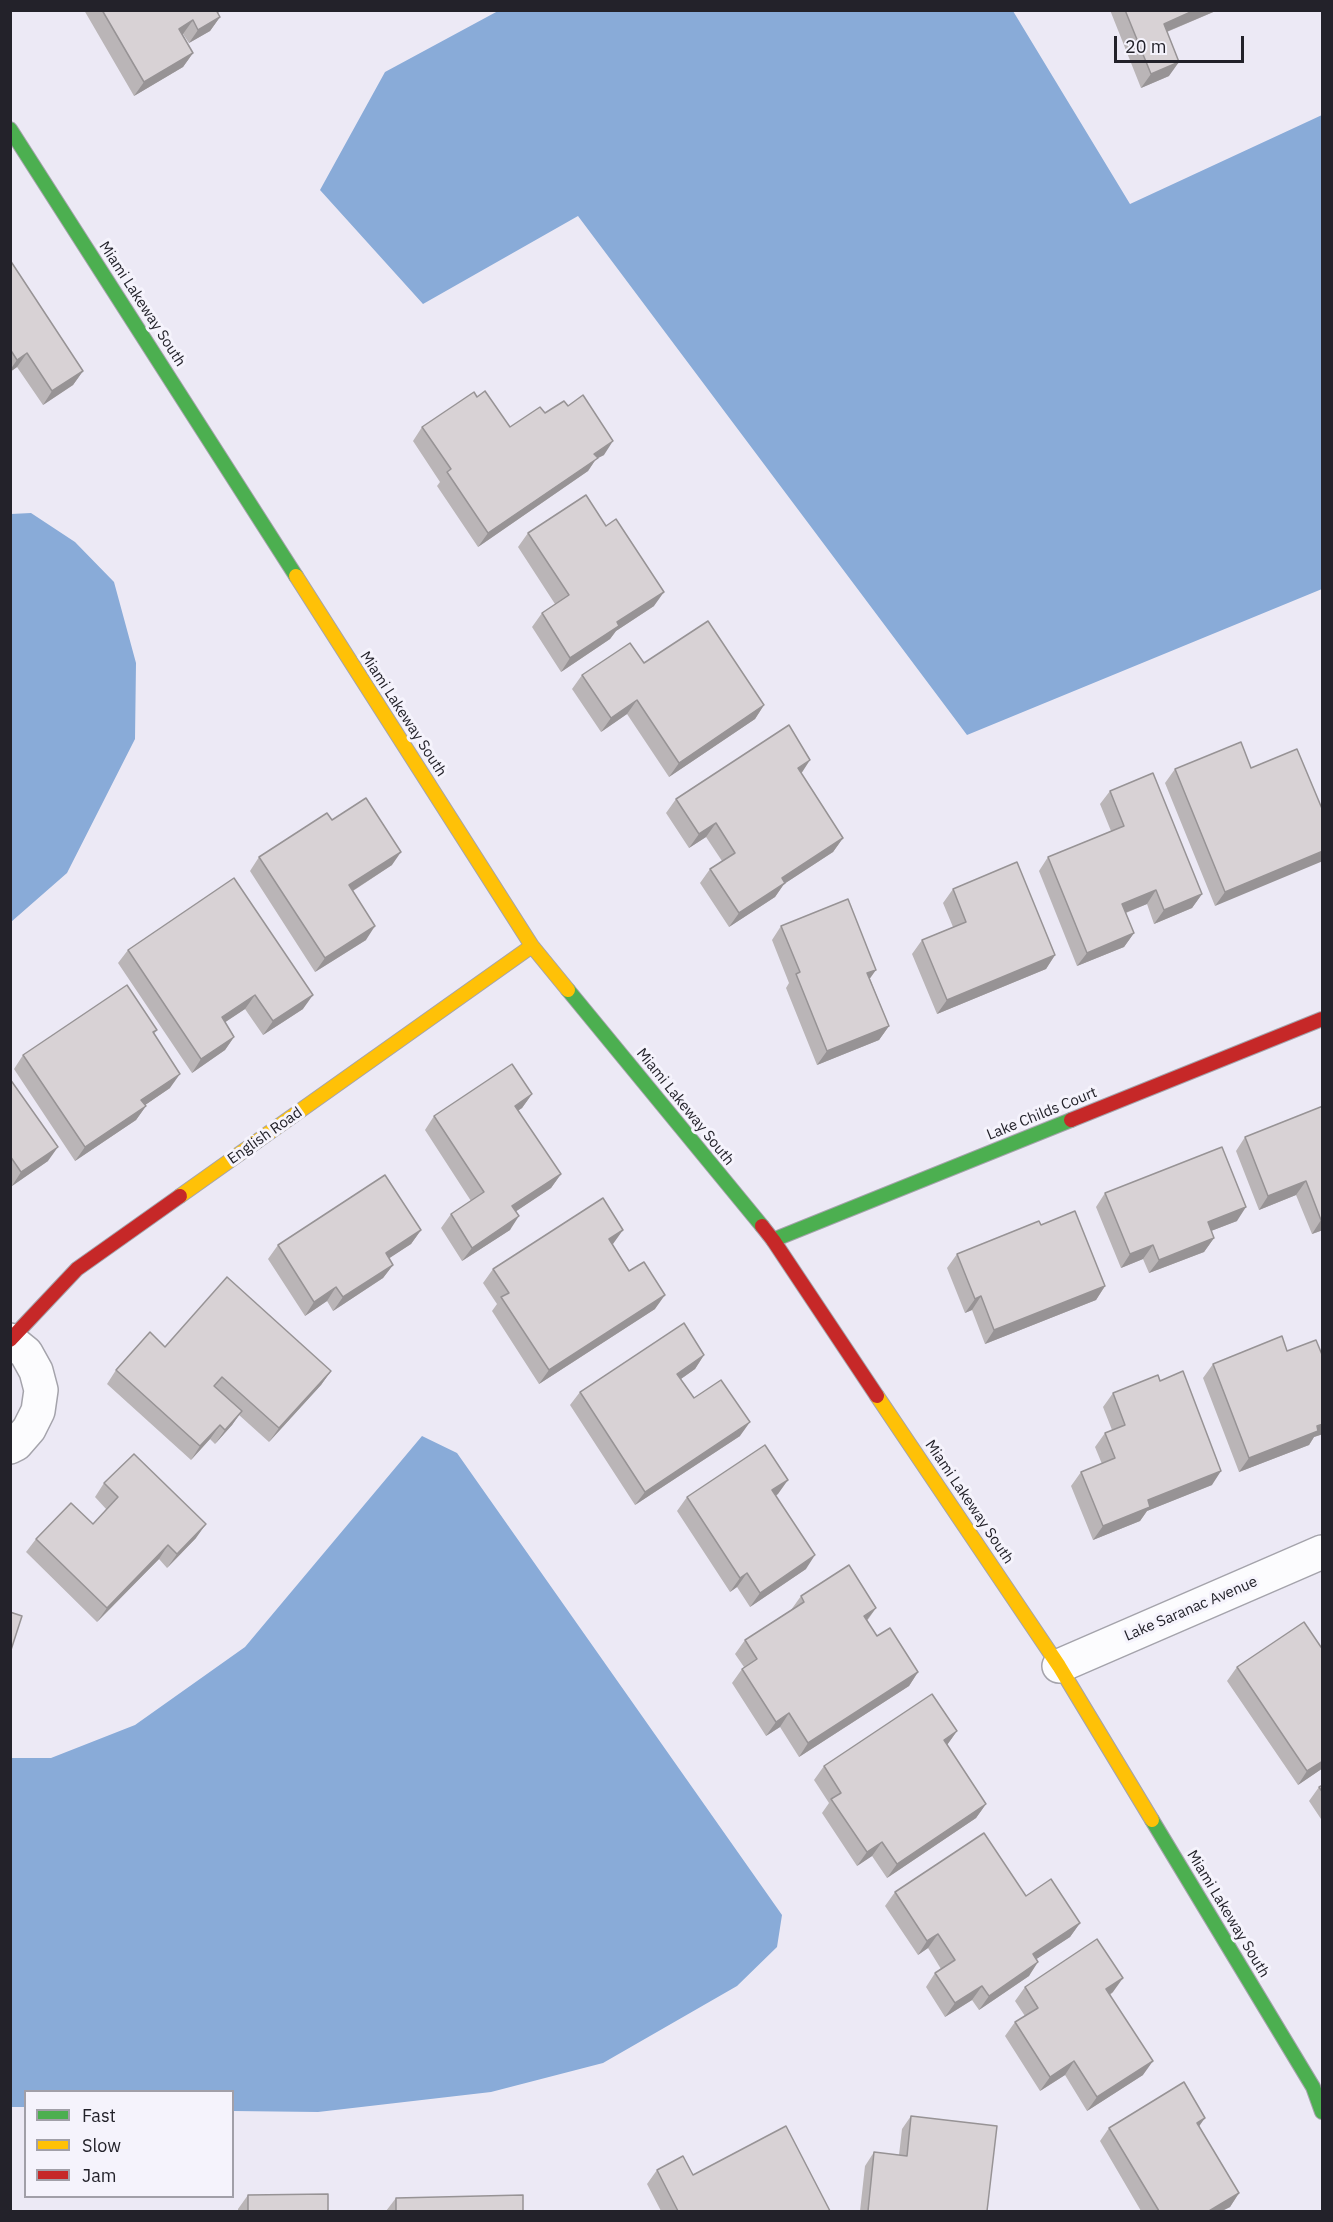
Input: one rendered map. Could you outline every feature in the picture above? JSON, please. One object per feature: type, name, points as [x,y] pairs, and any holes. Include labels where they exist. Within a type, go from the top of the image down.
[{"type":"street","name":"Miami Lakeway South","points":[[10,129],[532,946],[773,1240],[1059,1666],[1313,2087],[1323,2112]]},
{"type":"street","name":"English Road","points":[[10,1447],[29,1429],[38,1411],[41,1390],[36,1371],[26,1353],[10,1340],[77,1269],[532,946]]},
{"type":"street","name":"Lake Childs Court","points":[[773,1240],[1323,1019]]},
{"type":"street","name":"Lake Saranac Avenue","points":[[1059,1666],[1323,1552]]},
{"type":"water","points":[[498,11],[1013,11],[1130,204],[1322,115],[1322,589],[967,735],[578,216],[423,304],[320,190],[385,72]]},
{"type":"water","points":[[31,513],[75,542],[114,582],[136,663],[135,739],[67,873],[11,922],[11,514]]},
{"type":"water","points":[[422,1436],[457,1453],[782,1915],[777,1947],[737,1986],[603,2063],[491,2092],[318,2112],[234,2111],[234,2090],[24,2090],[24,2107],[11,2107],[11,1758],[51,1758],[135,1725],[245,1647]]},
{"type":"building","points":[[102,10],[216,10],[220,17],[198,30],[193,20],[179,29],[193,53],[144,82]]},
{"type":"building","points":[[1125,10],[1195,10],[1164,24],[1179,62],[1151,74]]},
{"type":"building","points":[[10,260],[83,371],[52,391],[27,353],[17,360],[10,349]]},
{"type":"building","points":[[485,391],[510,427],[540,407],[545,413],[564,401],[568,406],[583,395],[613,441],[594,454],[598,458],[488,533],[447,472],[451,469],[422,427],[474,392],[477,397]]},
{"type":"building","points":[[586,495],[606,526],[616,519],[664,592],[617,622],[619,626],[570,658],[542,613],[569,595],[528,533]]},
{"type":"building","points":[[708,621],[764,705],[679,763],[637,700],[611,718],[582,675],[630,643],[644,663]]},
{"type":"building","points":[[789,725],[810,760],[798,768],[843,838],[782,878],[785,883],[739,913],[710,869],[735,853],[716,823],[699,834],[676,799]]},
{"type":"building","points":[[1241,742],[1251,768],[1297,749],[1323,811],[1323,851],[1225,892],[1175,769]]},
{"type":"building","points":[[1153,773],[1202,894],[1164,910],[1156,890],[1122,904],[1134,933],[1087,953],[1048,857],[1124,826],[1110,791]]},
{"type":"building","points":[[366,798],[401,852],[349,885],[375,926],[325,958],[259,857],[327,813],[332,820]]},
{"type":"building","points":[[1017,862],[1055,955],[947,1000],[922,940],[966,922],[953,889]]},
{"type":"building","points":[[234,878],[313,995],[273,1021],[255,995],[222,1017],[234,1037],[201,1059],[128,950]]},
{"type":"building","points":[[848,899],[876,970],[867,973],[889,1026],[827,1051],[796,974],[800,972],[781,926]]},
{"type":"building","points":[[127,985],[157,1030],[153,1032],[180,1074],[141,1100],[146,1106],[85,1147],[23,1055]]},
{"type":"building","points":[[512,1064],[532,1094],[515,1106],[561,1174],[512,1206],[519,1216],[472,1248],[451,1214],[484,1192],[434,1116]]},
{"type":"building","points":[[10,1079],[58,1147],[21,1172],[10,1156]]},
{"type":"building","points":[[1323,1106],[1323,1220],[1321,1220],[1306,1181],[1268,1196],[1245,1137]]},
{"type":"building","points":[[1222,1147],[1246,1207],[1208,1222],[1214,1238],[1159,1260],[1153,1245],[1130,1254],[1105,1193]]},
{"type":"building","points":[[385,1175],[421,1230],[386,1253],[393,1265],[343,1297],[336,1287],[314,1302],[278,1245]]},
{"type":"building","points":[[603,1198],[623,1230],[609,1239],[629,1271],[644,1262],[665,1295],[549,1370],[501,1297],[509,1293],[493,1269]]},
{"type":"building","points":[[1075,1211],[1105,1286],[994,1330],[981,1296],[975,1299],[957,1254],[1039,1221],[1041,1225]]},
{"type":"building","points":[[227,1277],[331,1371],[279,1428],[222,1377],[214,1386],[242,1411],[225,1430],[220,1425],[200,1446],[116,1370],[150,1332],[165,1347]]},
{"type":"building","points":[[684,1323],[704,1355],[677,1374],[694,1398],[721,1380],[750,1422],[645,1492],[580,1392]]},
{"type":"building","points":[[1282,1336],[1287,1351],[1316,1340],[1323,1357],[1323,1424],[1317,1426],[1318,1431],[1249,1458],[1213,1364]]},
{"type":"building","points":[[1183,1371],[1221,1471],[1148,1500],[1150,1507],[1103,1526],[1081,1472],[1115,1458],[1105,1433],[1125,1425],[1113,1393],[1158,1375],[1160,1381]]},
{"type":"building","points":[[765,1445],[788,1480],[772,1490],[815,1555],[760,1593],[747,1573],[740,1578],[687,1497]]},
{"type":"building","points":[[134,1454],[206,1524],[177,1554],[168,1545],[107,1608],[36,1539],[71,1503],[93,1524],[118,1497],[104,1483]]},
{"type":"building","points":[[849,1565],[876,1608],[864,1616],[877,1636],[890,1628],[918,1672],[808,1743],[789,1713],[776,1722],[742,1669],[757,1659],[745,1640],[804,1602],[801,1596]]},
{"type":"building","points":[[10,1612],[22,1616],[10,1653]]},
{"type":"building","points":[[1304,1622],[1323,1650],[1323,1761],[1307,1771],[1237,1667]]},
{"type":"building","points":[[932,1694],[957,1731],[944,1740],[986,1804],[897,1864],[882,1842],[867,1852],[831,1799],[841,1793],[824,1766]]},
{"type":"building","points":[[984,1833],[1026,1896],[1051,1879],[1080,1923],[1033,1954],[1038,1962],[989,1996],[982,1986],[955,2003],[935,1973],[955,1960],[938,1934],[927,1941],[895,1892]]},
{"type":"building","points":[[1097,1939],[1123,1978],[1106,1989],[1153,2061],[1097,2097],[1074,2061],[1050,2077],[1015,2022],[1038,2008],[1025,1987]]},
{"type":"building","points":[[1184,2082],[1205,2118],[1197,2123],[1239,2193],[1209,2211],[1159,2211],[1109,2128]]},
{"type":"building","points":[[911,2116],[997,2126],[987,2211],[868,2211],[874,2152],[907,2156]]},
{"type":"building","points":[[786,2126],[830,2211],[678,2211],[657,2170],[683,2156],[693,2175]]},
{"type":"building","points":[[328,2194],[328,2211],[248,2211],[248,2195]]},
{"type":"building","points":[[523,2195],[523,2211],[396,2211],[396,2198]]},
{"type":"traffic: fast","points":[[10,129],[296,576]]},
{"type":"traffic: fast","points":[[568,990],[762,1226]]},
{"type":"traffic: fast","points":[[773,1240],[1071,1120]]},
{"type":"traffic: fast","points":[[1152,1820],[1313,2087],[1322,2112]]},
{"type":"traffic: slow","points":[[296,576],[532,946],[568,990]]},
{"type":"traffic: slow","points":[[180,1196],[532,946]]},
{"type":"traffic: slow","points":[[877,1396],[1059,1666],[1152,1820]]},
{"type":"traffic: jam","points":[[1071,1120],[1322,1019]]},
{"type":"traffic: jam","points":[[10,1340],[77,1269],[180,1196]]},
{"type":"traffic: jam","points":[[762,1226],[877,1396]]}]
